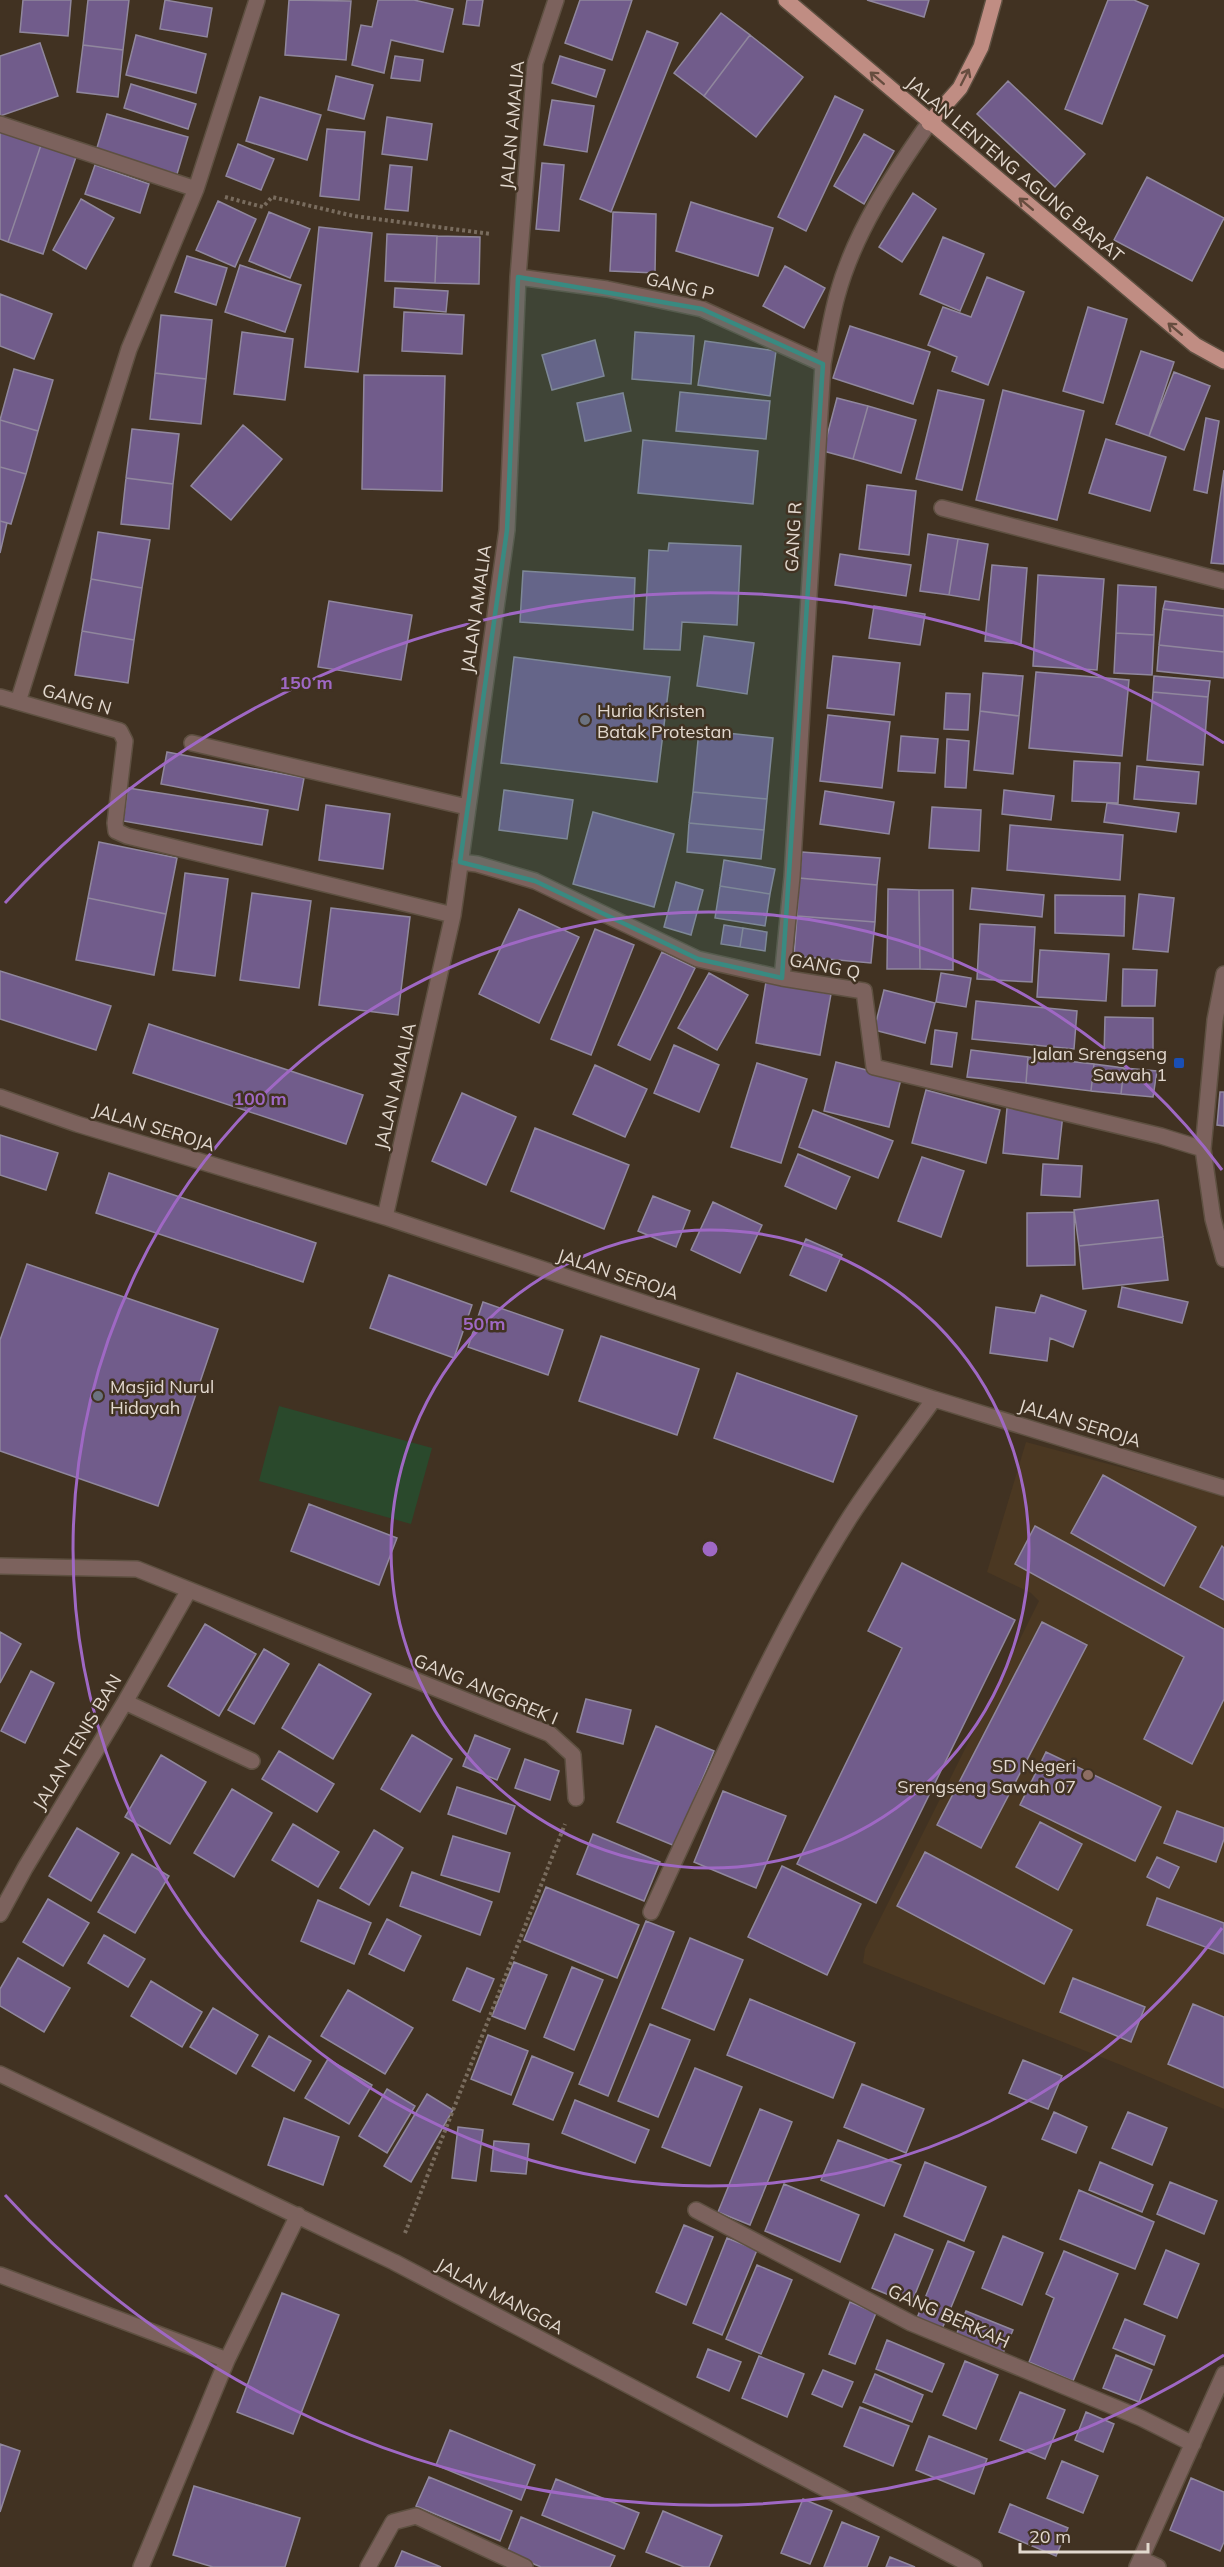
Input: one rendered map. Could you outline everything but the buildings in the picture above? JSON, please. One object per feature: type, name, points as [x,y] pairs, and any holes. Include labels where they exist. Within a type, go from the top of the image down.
[{"type":"main road","name":"JALAN LENTENG AGUNG BARAT","points":[[786,0],[929,123],[1195,345],[1224,361]]},
{"type":"main road","points":[[929,123],[960,88],[981,47],[994,0]]},
{"type":"street","points":[[18,702],[129,349],[196,189],[257,0]]},
{"type":"street","name":"JALAN AMALIA","points":[[385,1217],[453,915],[507,530],[518,276],[535,63],[556,0]]},
{"type":"street","name":"GANG R","points":[[782,978],[792,877],[823,364],[837,295],[854,252],[878,200],[929,123]]},
{"type":"street","points":[[0,124],[196,189]]},
{"type":"street","name":"GANG P","points":[[518,276],[607,289],[702,309],[823,364]]},
{"type":"street","points":[[942,508],[1224,581]]},
{"type":"street","name":"GANG N","points":[[0,697],[120,731],[125,741],[116,831],[143,840],[453,915]]},
{"type":"street","points":[[192,743],[467,807]]},
{"type":"street","name":"GANG Q","points":[[460,862],[477,864],[535,881],[698,958],[782,978],[864,991],[874,1066],[1161,1136],[1203,1149]]},
{"type":"street","points":[[1224,974],[1203,1149],[1213,1219],[1224,1259]]},
{"type":"street","name":"JALAN SEROJA","points":[[0,1097],[77,1124],[385,1217],[934,1399],[1224,1488]]},
{"type":"street","points":[[651,1912],[745,1710],[797,1610],[850,1517],[934,1399]]},
{"type":"street","name":"GANG ANGGREK I","points":[[0,1566],[137,1569],[550,1734],[573,1755],[576,1798]]},
{"type":"street","name":"JALAN TENIS BAN","points":[[0,1914],[24,1868],[125,1702],[189,1590]]},
{"type":"street","points":[[125,1702],[252,1761]]},
{"type":"street","name":"JALAN MANGGA","points":[[0,2074],[394,2262],[974,2567]]},
{"type":"street","name":"GANG BERKAH","points":[[696,2210],[911,2323],[1141,2418],[1193,2444]]},
{"type":"street","points":[[141,2567],[227,2360],[298,2215]]},
{"type":"street","points":[[0,2275],[227,2360]]},
{"type":"street","points":[[1158,2567],[1139,2563],[1224,2374]]},
{"type":"street","points":[[368,2567],[393,2522],[416,2516],[525,2567]]},
{"type":"path","points":[[196,189],[262,207],[272,197],[354,216],[521,238]]},
{"type":"path","points":[[394,2262],[576,1798]]},
{"type":"highlighted area","points":[[518,277],[702,309],[823,364],[782,978],[698,959],[535,881],[460,862],[507,530]]},
{"type":"shaded area","name":"SD Negeri Srengseng Sawah 07","points":[[1026,1442],[1224,1495],[1224,2109],[1121,2065],[863,1963],[865,1949],[1039,1601],[1031,1593],[987,1572]]},
{"type":"green space","points":[[279,1406],[432,1448],[411,1524],[259,1481]]},
{"type":"place","name":"Huria Kristen Batak Protestan","points":[[585,720]]},
{"type":"place","name":"Jalan Srengseng Sawah 1","points":[[1179,1063]]},
{"type":"place","name":"Masjid Nurul Hidayah","points":[[98,1396]]},
{"type":"place","name":"SD Negeri Srengseng Sawah 07","points":[[1088,1775]]}]
